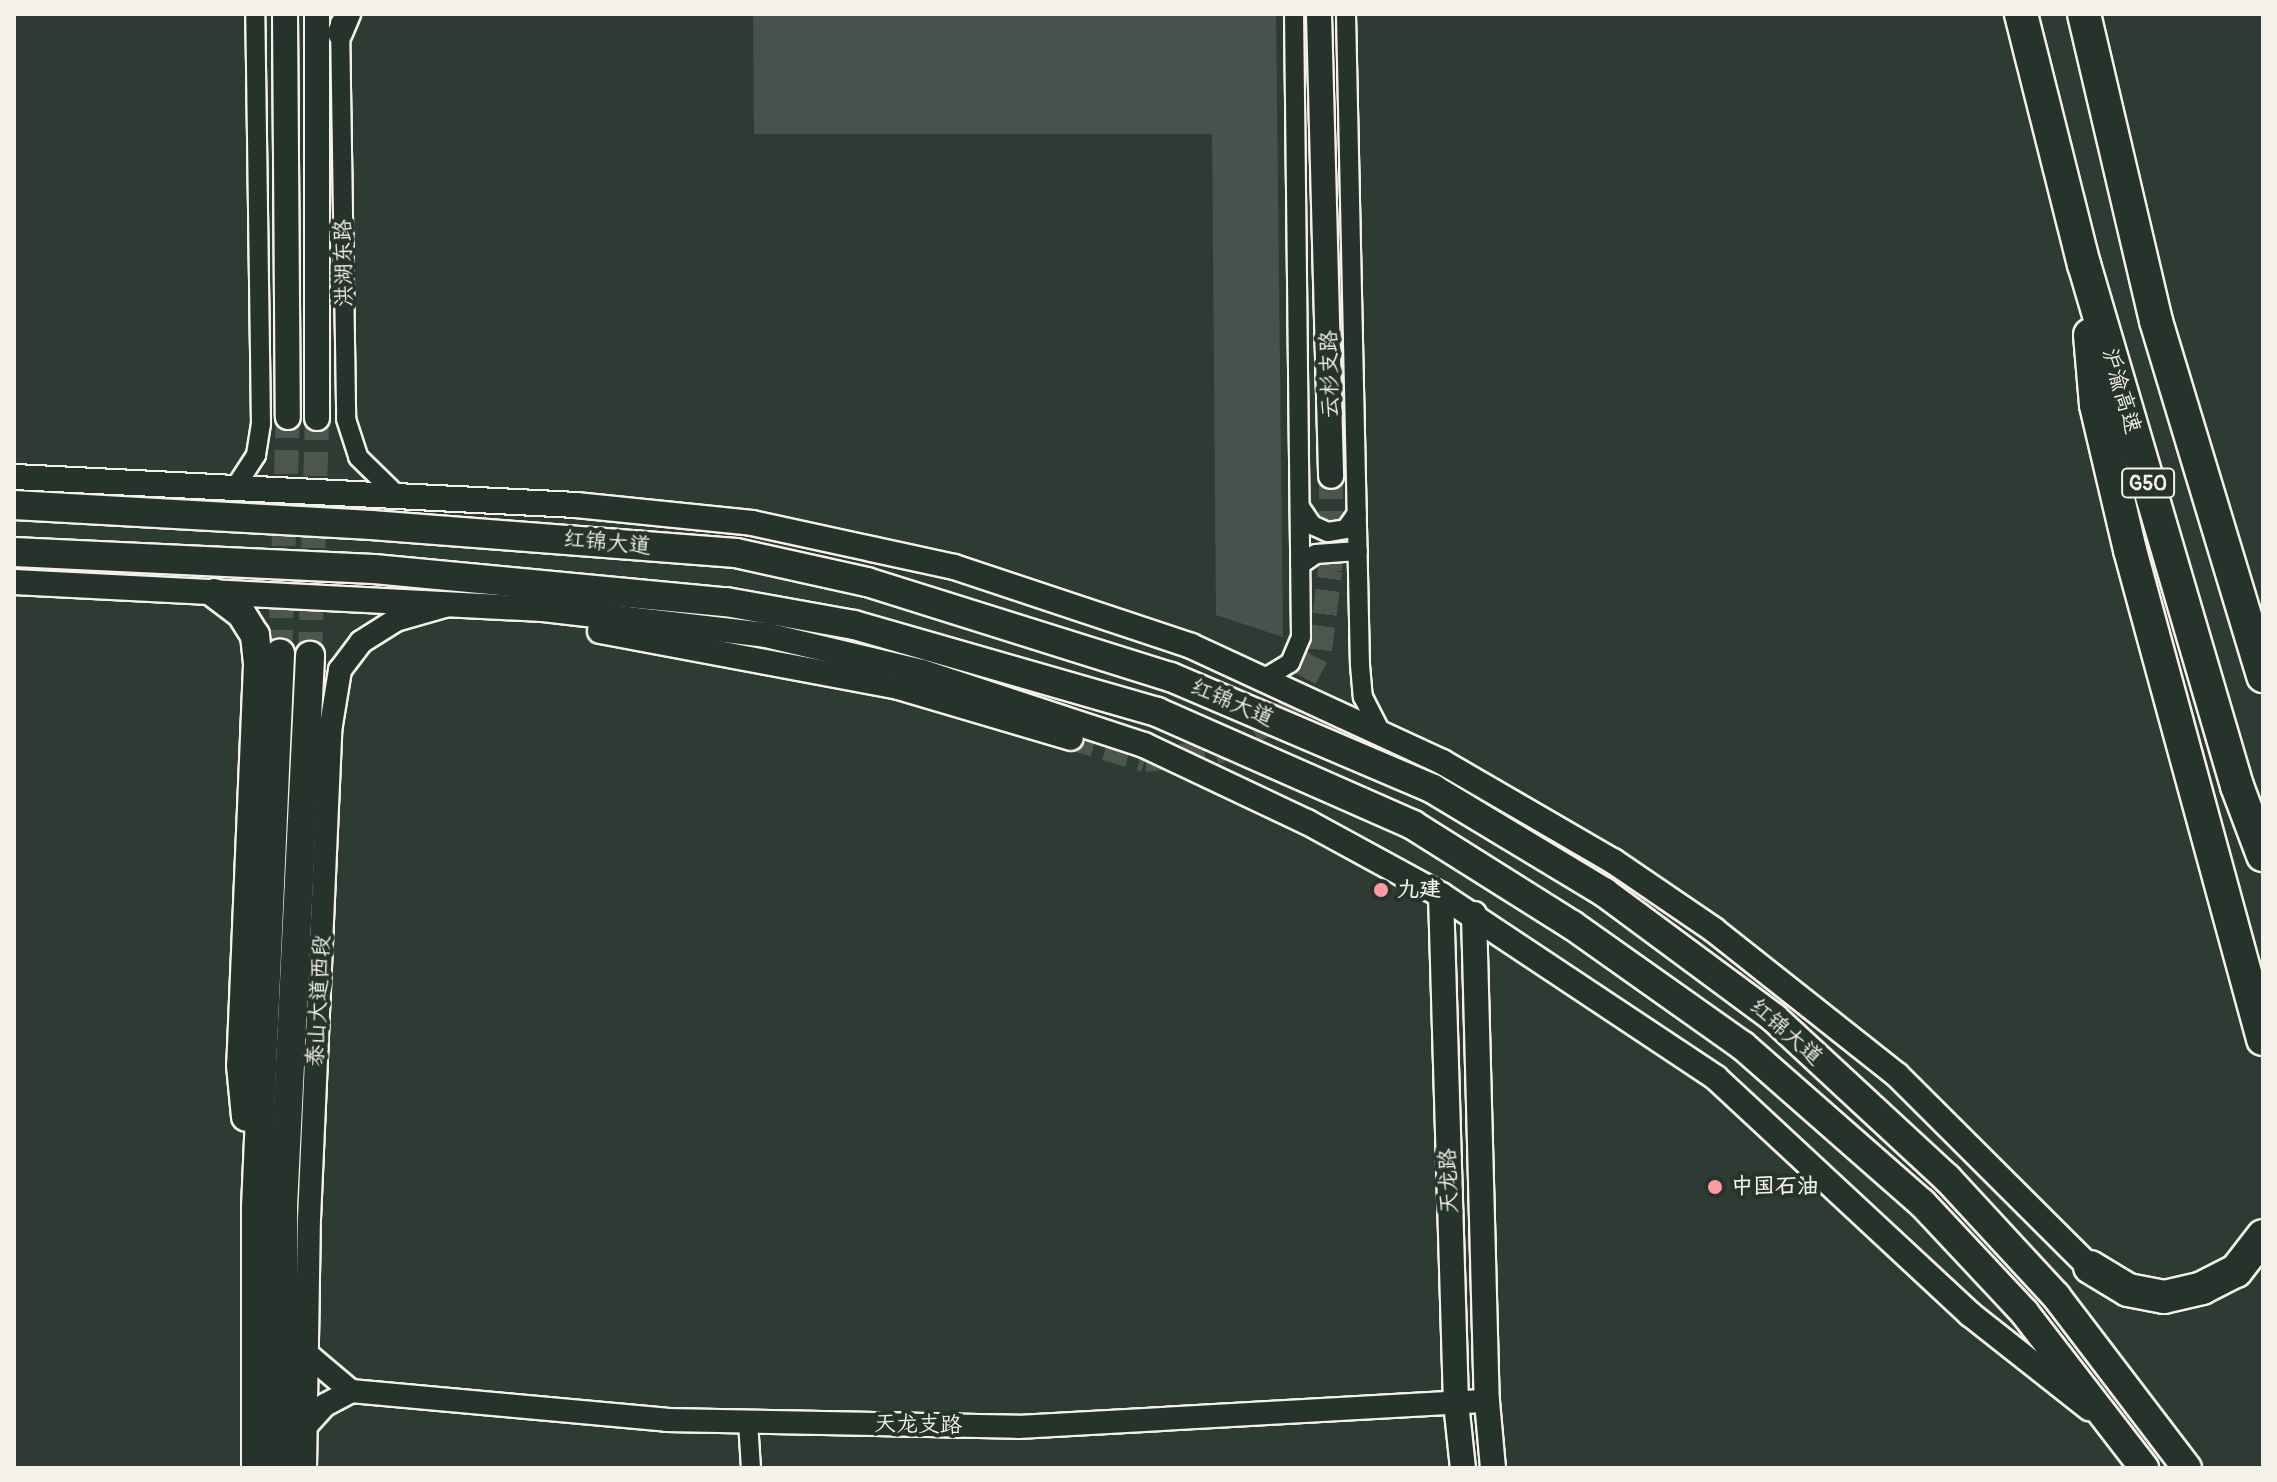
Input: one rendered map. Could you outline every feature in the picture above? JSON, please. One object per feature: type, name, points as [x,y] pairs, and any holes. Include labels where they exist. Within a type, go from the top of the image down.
[{"type":"highway","name":"沪渝高速","points":[[2021,14],[2084,264],[2237,786],[2263,855]]},
{"type":"highway","name":"G50","points":[[2084,14],[2156,321],[2263,676]]},
{"type":"highway","points":[[2084,264],[2096,405],[2161,669],[2263,1039]]},
{"type":"highway","points":[[2229,907],[2263,1015]]},
{"type":"highway","points":[[2090,1267],[2128,1290],[2164,1297],[2202,1288],[2236,1271],[2263,1236]]},
{"type":"main road","points":[[285,14],[288,417]]},
{"type":"main road","name":"洪湖东路","points":[[317,14],[317,418]]},
{"type":"main road","points":[[1319,14],[1331,476]]},
{"type":"main road","name":"红锦大道","points":[[14,477],[397,495],[708,519],[849,540],[969,572],[1191,646],[1379,729],[1613,861],[1788,985],[1897,1075],[2090,1267]]},
{"type":"main road","name":"红锦大道","points":[[14,505],[371,525],[736,553],[867,582],[1142,667],[1433,789],[1604,892],[1774,1018],[1947,1178],[2056,1296],[2187,1468]]},
{"type":"main road","name":"红锦大道","points":[[14,552],[431,573],[726,602],[854,625],[1157,712],[1413,825],[1572,925],[1743,1046],[1922,1203],[2024,1312],[2121,1432],[2144,1468]]},
{"type":"main road","name":"红锦大道","points":[[14,582],[542,609],[766,635],[922,672],[1144,745],[1307,822],[1474,914],[1716,1078],[1970,1314],[2121,1432]]},
{"type":"main road","points":[[214,593],[241,613],[255,635],[258,665],[241,1065],[256,1208]]},
{"type":"main road","points":[[542,609],[603,632],[751,655],[898,687],[1071,738]]},
{"type":"main road","points":[[256,1468],[256,1208],[280,654]]},
{"type":"main road","name":"泰山大道西段","points":[[284,1468],[283,1207],[310,656]]},
{"type":"main road","name":"天龙路","points":[[1441,895],[1456,1403],[1463,1468]]},
{"type":"main road","name":"天龙路","points":[[1474,914],[1487,1401],[1493,1468]]},
{"type":"street","points":[[236,486],[256,455],[261,424],[255,14]]},
{"type":"street","name":"云杉支路","points":[[1265,678],[1290,663],[1301,637],[1294,14]]},
{"type":"street","name":"云杉支路","points":[[1346,14],[1363,697],[1379,729]]},
{"type":"street","name":"洪湖东路","points":[[343,20],[346,419],[358,457],[397,495]]},
{"type":"street","points":[[1300,507],[1312,525],[1328,532],[1346,529],[1357,513]]},
{"type":"street","points":[[1300,565],[1316,554],[1358,551]]},
{"type":"street","name":"泰山大道西段","points":[[305,1468],[330,741],[340,670],[361,642],[396,620],[452,604]]},
{"type":"street","points":[[306,1426],[325,1405],[351,1391],[307,1354]]},
{"type":"street","name":"天龙支路","points":[[351,1391],[667,1420],[1018,1427],[1487,1401]]},
{"type":"street","points":[[748,1422],[751,1468]]},
{"type":"shaded area","points":[[753,14],[1276,14],[1283,637],[1216,615],[1212,134],[754,134]]},
{"type":"tunnel","points":[[280,654],[288,417]]},
{"type":"tunnel","points":[[310,656],[317,418]]},
{"type":"tunnel","points":[[1071,738],[1145,760],[1223,751],[1288,710],[1320,650],[1330,571],[1331,476]]},
{"type":"place","name":"九建","points":[[1381,890]]},
{"type":"place","name":"中国石油","points":[[1715,1187]]}]
